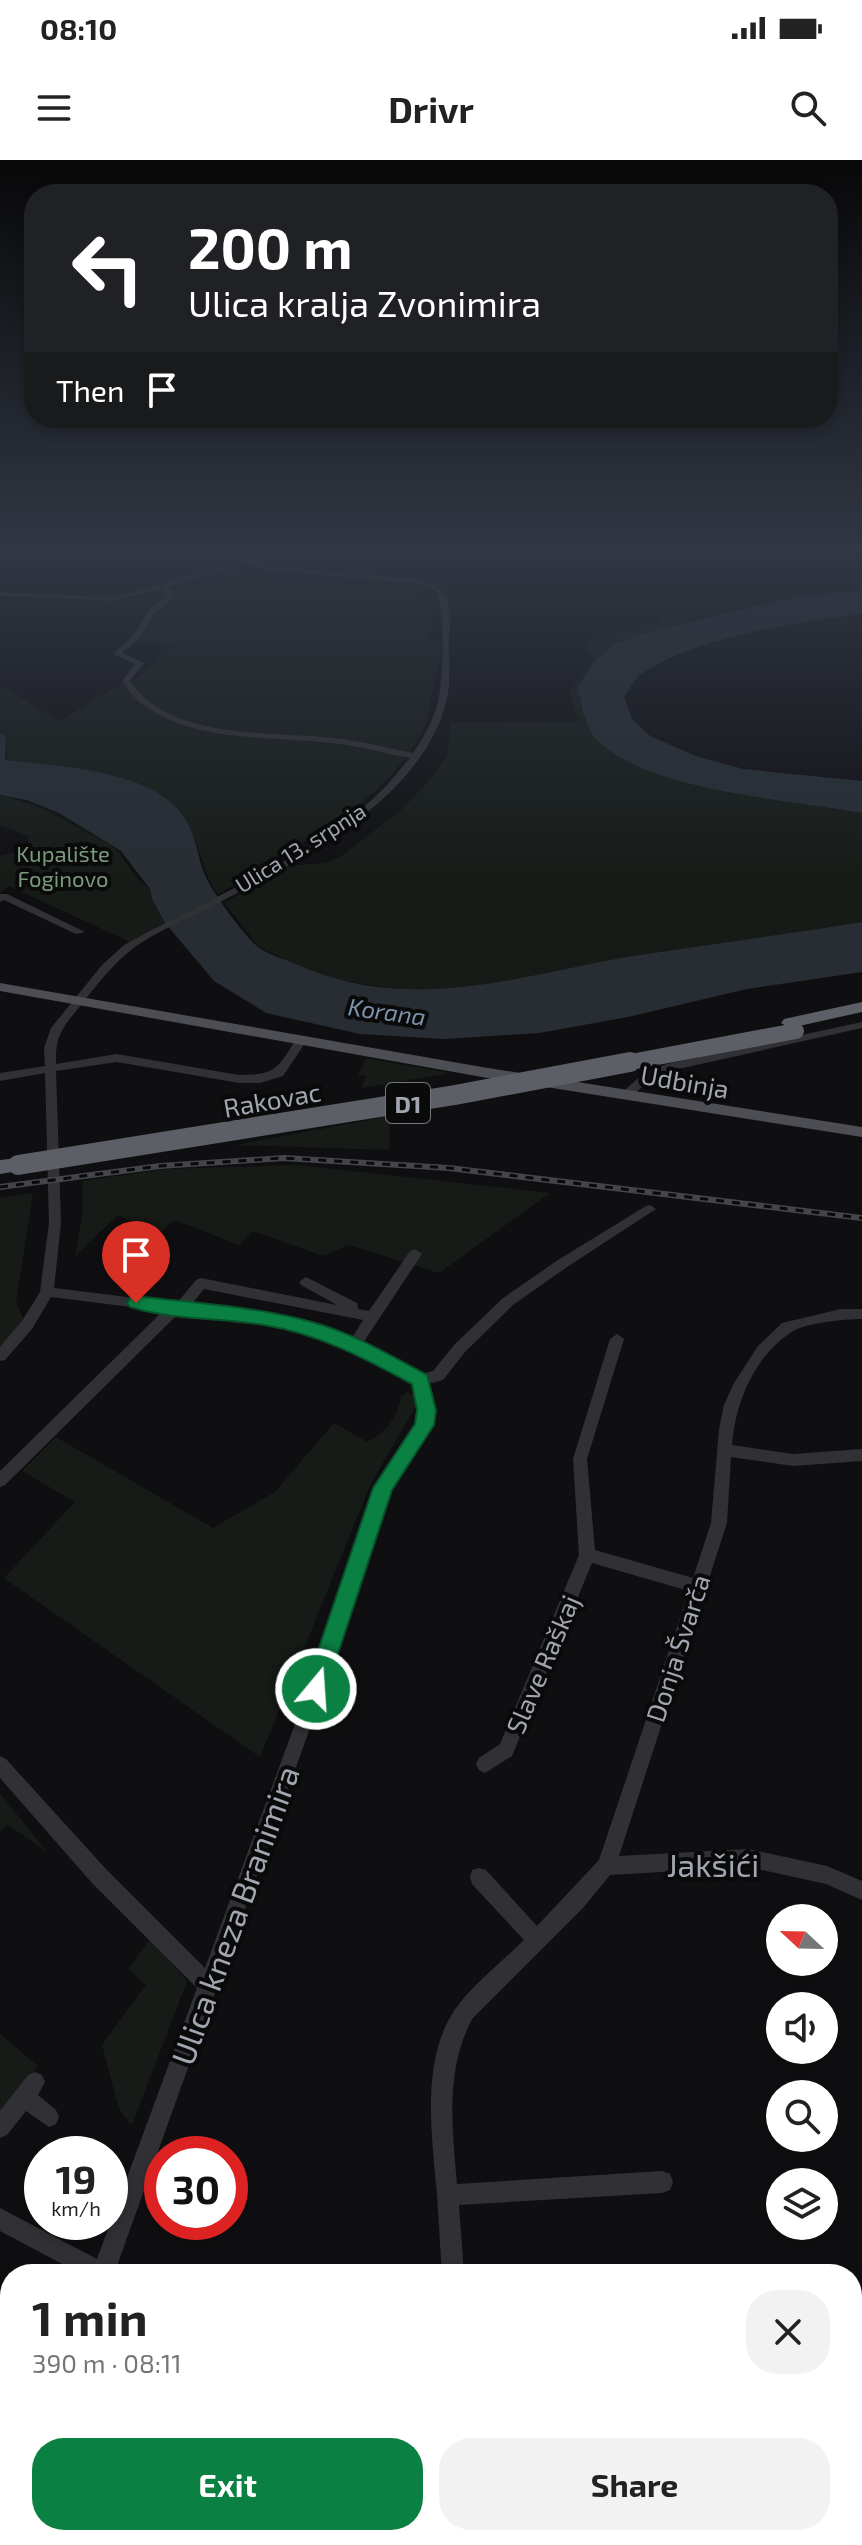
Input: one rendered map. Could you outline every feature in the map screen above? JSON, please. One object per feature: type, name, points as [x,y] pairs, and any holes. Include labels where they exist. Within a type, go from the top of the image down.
[{"type":"highway","name":"D1","points":[[792,1032],[862,1007]]},
{"type":"highway","name":"D1","points":[[792,1032],[862,1016]]},
{"type":"highway","name":"Rakovac","points":[[8,1161],[455,1095],[792,1032]]},
{"type":"main road","name":"Rakovac","points":[[0,987],[624,1096]]},
{"type":"main road","name":"Udbinja","points":[[624,1096],[862,1132]]},
{"type":"street","points":[[133,660],[140,663],[126,681],[152,709],[216,731],[330,739],[415,756]]},
{"type":"street","name":"Ulica 13. srpnja","points":[[47,1292],[55,1223],[52,1037],[114,958],[138,941],[279,865],[363,810],[401,774],[431,731],[442,701],[446,660]]},
{"type":"street","points":[[0,899],[3,896],[80,932]]},
{"type":"street","name":"Udbinja","points":[[624,1096],[649,1075],[671,1067],[792,1032],[862,1025]]},
{"type":"street","points":[[0,1077],[117,1058],[239,1079],[260,1079],[279,1073],[301,1040]]},
{"type":"street","points":[[0,1356],[27,1325],[47,1292],[181,1308],[308,1328],[355,1345],[420,1380],[438,1376],[461,1343],[506,1300],[650,1209]]},
{"type":"street","points":[[355,1345],[367,1315],[415,1254]]},
{"type":"street","points":[[306,1282],[367,1315]]},
{"type":"street","points":[[0,1481],[169,1314],[181,1308],[201,1283],[367,1315]]},
{"type":"street","name":"Donja Švarča","points":[[452,2264],[441,2111],[446,2051],[465,2012],[606,1866],[719,1523],[731,1405],[745,1377],[773,1337],[787,1327],[841,1314],[862,1314]]},
{"type":"street","name":"Slave Raškaj","points":[[485,1764],[506,1750],[587,1555],[580,1459],[617,1339]]},
{"type":"street","name":"Ulica kneza Branimira","points":[[107,2264],[316,1689],[383,1488],[424,1425],[426,1410],[420,1380]]},
{"type":"street","points":[[725,1450],[793,1460],[862,1455]]},
{"type":"street","points":[[587,1555],[697,1586]]},
{"type":"street","points":[[0,1765],[99,1876],[209,1986]]},
{"type":"street","name":"Jakšići","points":[[606,1866],[748,1858],[827,1875],[862,1891]]},
{"type":"street","points":[[479,1877],[537,1940]]},
{"type":"street","points":[[0,2128],[30,2090],[49,2117]]},
{"type":"street","points":[[448,2195],[662,2182]]},
{"type":"street","points":[[0,2219],[84,2264]]},
{"type":"green space","points":[[157,660],[440,660],[427,720],[416,742],[384,782],[323,831],[279,856],[280,860],[218,894],[208,878],[190,826],[176,807],[157,793],[108,775],[4,760],[8,758],[6,737],[0,733],[0,685],[59,721],[124,682],[133,681]]},
{"type":"green space","points":[[593,660],[623,660],[583,717],[804,802],[862,813],[862,922],[645,954],[500,983],[412,992],[326,978],[259,947],[224,903],[285,866],[325,863],[340,857],[400,811],[428,782],[447,755],[451,723],[578,721],[569,692]]},
{"type":"green space","name":"Kupalište Foginovo","points":[[0,796],[45,810],[111,846],[150,889],[165,923],[130,942],[9,886],[0,893],[0,856],[22,851],[28,845],[29,836],[0,825]]},
{"type":"green space","points":[[366,1058],[451,1073],[361,1088],[366,1076],[358,1075]]},
{"type":"green space","points":[[390,1116],[389,1150],[235,1145]]},
{"type":"green space","points":[[298,1165],[550,1193],[439,1273],[349,1245],[323,1256],[253,1231],[239,1245],[175,1220],[158,1234],[118,1215],[75,1256],[82,1218],[83,1181],[166,1169]]},
{"type":"green space","points":[[33,1193],[16,1302],[26,1325],[0,1348],[0,1198]]},
{"type":"green space","points":[[408,1392],[417,1397],[415,1408],[371,1483],[260,1757],[4,1578],[75,1502],[22,1471],[56,1437],[213,1528],[275,1492],[334,1423],[367,1442],[374,1438],[390,1424],[401,1396]]},
{"type":"green space","points":[[0,1793],[47,1852],[7,1824],[0,1832]]},
{"type":"green space","points":[[150,1939],[187,1981],[132,2125],[119,2109],[102,2045],[146,1985],[128,1969]]},
{"type":"green space","points":[[0,2034],[38,2066],[0,2115]]},
{"type":"water","points":[[666,660],[643,673],[624,697],[632,719],[650,736],[696,756],[743,769],[862,781],[862,813],[690,784],[626,760],[601,744],[588,725],[583,710],[578,688],[594,662]]},
{"type":"water","name":"Korana","points":[[0,733],[6,737],[5,760],[109,774],[158,793],[177,808],[190,827],[207,879],[230,915],[252,941],[272,955],[341,980],[384,988],[471,986],[646,954],[862,922],[862,972],[747,989],[628,1017],[539,1033],[444,1039],[360,1034],[266,1013],[214,981],[165,923],[150,889],[121,851],[59,813],[27,800],[0,795]]},
{"type":"railway","points":[[0,1187],[160,1166],[284,1158],[449,1168],[862,1218]]},
{"type":"route","points":[[136,1303],[265,1319],[308,1328],[355,1345],[420,1380],[426,1410],[424,1425],[383,1488],[316,1689]]}]
